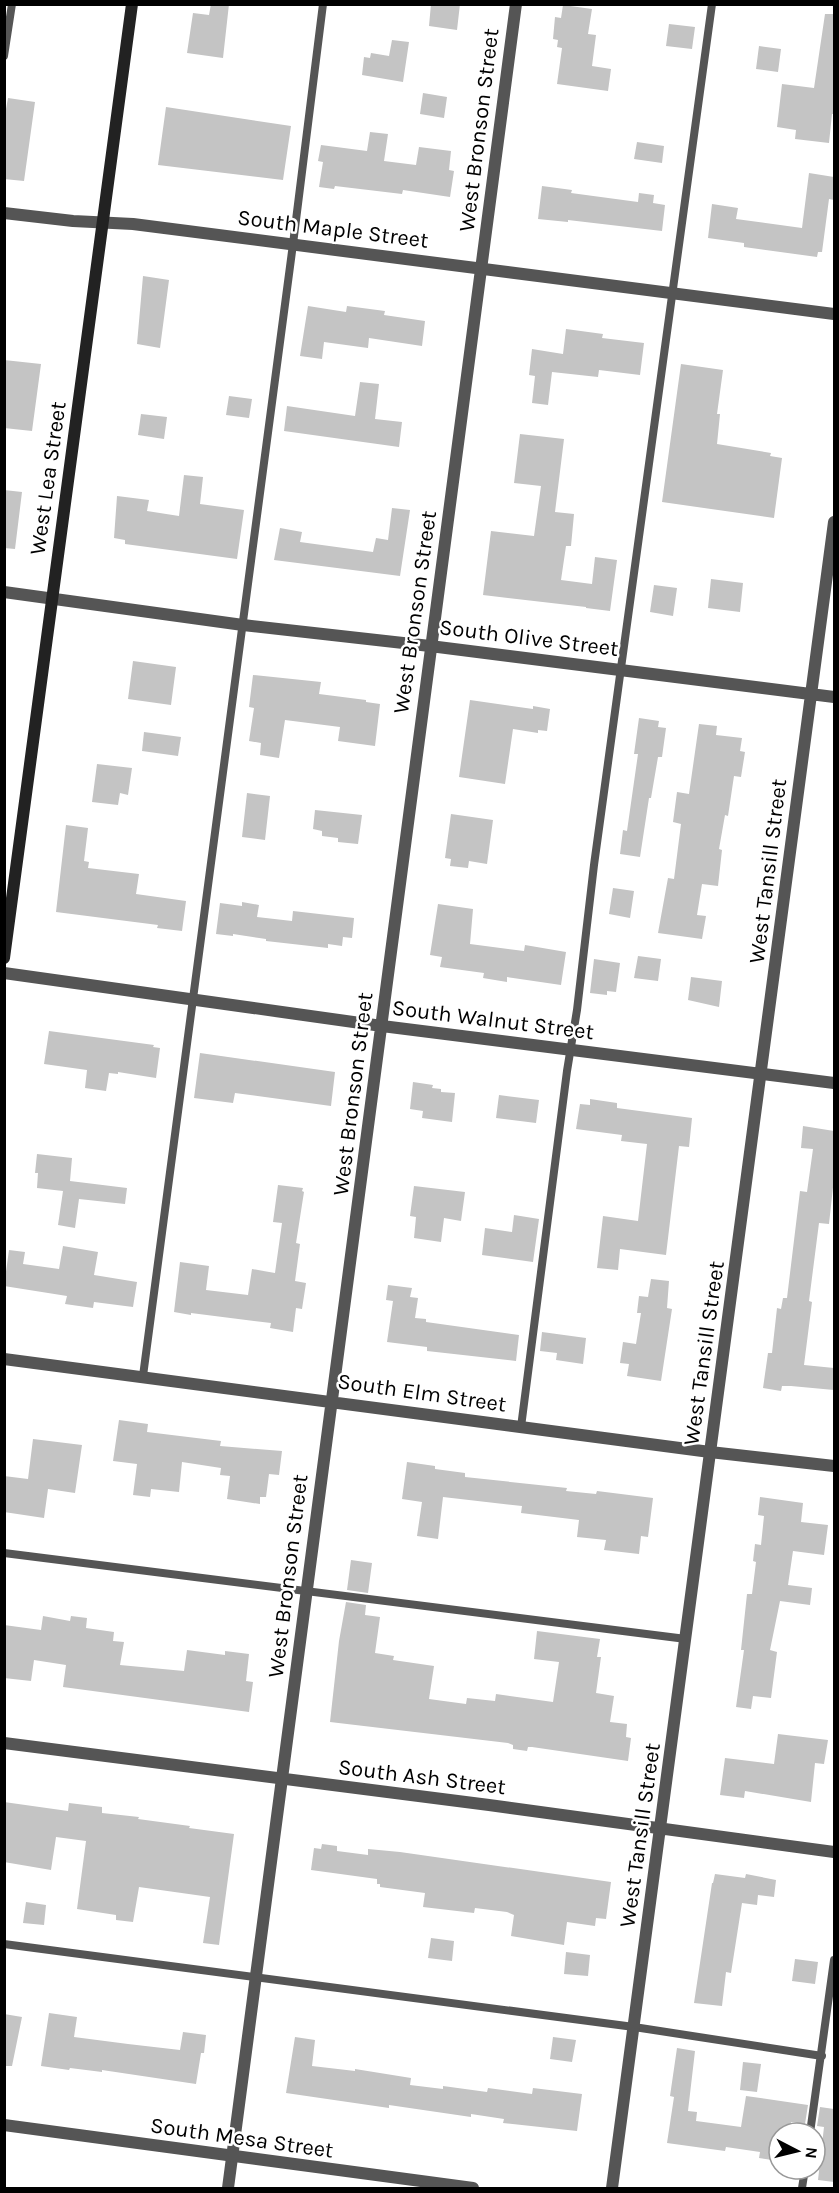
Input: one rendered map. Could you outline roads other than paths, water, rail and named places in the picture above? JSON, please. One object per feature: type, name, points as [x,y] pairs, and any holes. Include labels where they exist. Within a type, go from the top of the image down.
[{"type":"main road","name":"West Lea Street","points":[[4,958],[132,4]]},
{"type":"street","name":"West Bronson Street","points":[[228,2188],[516,4]]},
{"type":"street","name":"South Maple Street","points":[[4,213],[73,221],[133,224],[834,314]]},
{"type":"street","name":"West Tansill Street","points":[[612,2188],[834,522]]},
{"type":"street","name":"South Olive Street","points":[[4,592],[243,625],[622,669],[834,697]]},
{"type":"street","name":"South Walnut Street","points":[[4,973],[570,1051],[834,1083]]},
{"type":"street","name":"South Elm Street","points":[[4,1359],[710,1452],[834,1466]]},
{"type":"street","name":"South Ash Street","points":[[4,1743],[834,1852]]},
{"type":"street","name":"South Mesa Street","points":[[4,2125],[473,2188]]},
{"type":"lane","points":[[4,56],[12,4]]},
{"type":"lane","points":[[143,1376],[323,4]]},
{"type":"lane","points":[[521,1426],[594,865],[673,292],[694,122],[712,4]]},
{"type":"lane","points":[[4,1553],[686,1639]]},
{"type":"lane","points":[[4,1944],[634,2027],[822,2056]]},
{"type":"lane","points":[[812,2121],[834,1960]]}]
